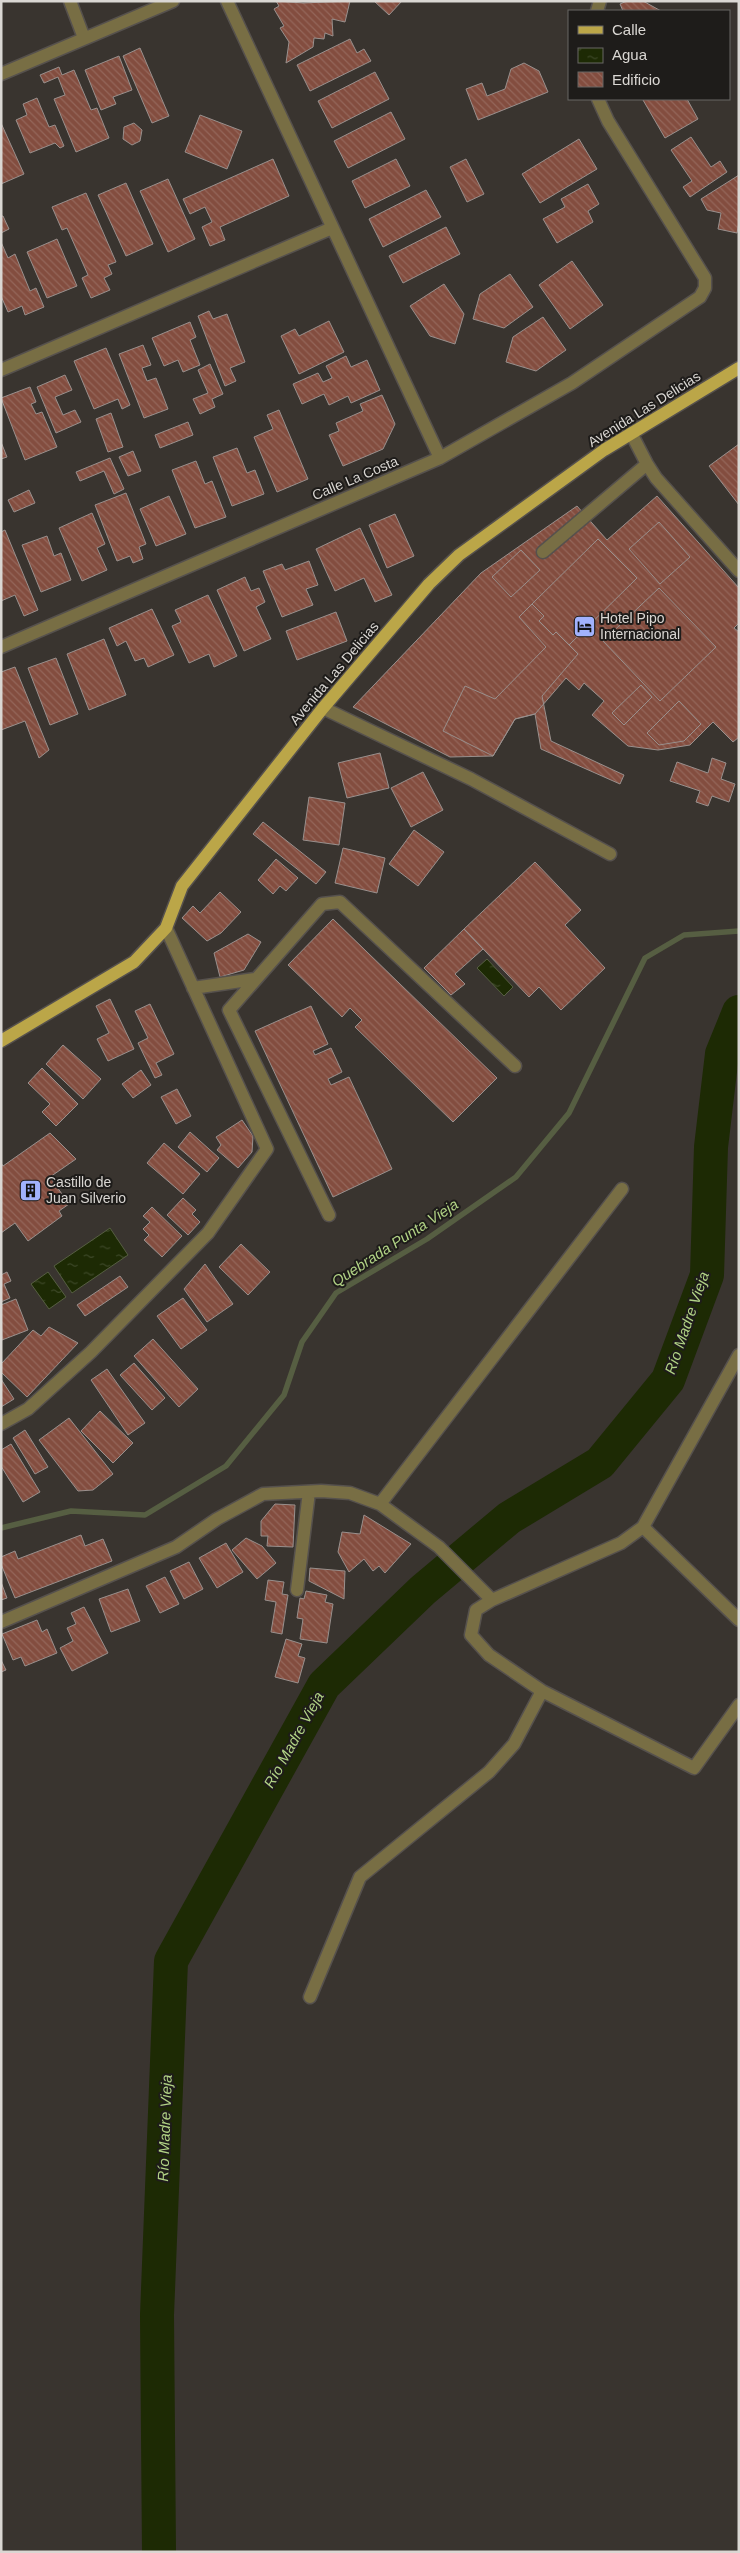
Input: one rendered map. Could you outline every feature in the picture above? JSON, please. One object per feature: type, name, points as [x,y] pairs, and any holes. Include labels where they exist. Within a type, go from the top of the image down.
[{"type":"main road","name":"Avenida Las Delicias","points":[[1,1042],[134,962],[166,928],[182,886],[323,708],[429,584],[459,554],[631,433],[739,368]]},
{"type":"street","points":[[70,1],[84,38]]},
{"type":"street","points":[[1,74],[173,1]]},
{"type":"street","points":[[227,1],[440,458]]},
{"type":"street","name":"Calle La Costa","points":[[1,648],[440,458],[572,383],[700,297],[705,288],[705,278],[608,121],[598,100]]},
{"type":"street","points":[[1,370],[332,228]]},
{"type":"street","points":[[631,433],[656,478],[739,571]]},
{"type":"street","points":[[543,552],[647,464]]},
{"type":"street","points":[[323,708],[471,779],[610,854]]},
{"type":"street","points":[[329,1215],[229,1010],[322,904],[340,902],[515,1066]]},
{"type":"street","points":[[1,1424],[28,1408],[91,1352],[208,1233],[267,1149],[166,928]]},
{"type":"street","points":[[193,988],[255,979]]},
{"type":"street","points":[[380,1504],[622,1189]]},
{"type":"street","points":[[739,1355],[643,1527],[621,1543],[492,1600],[476,1610],[471,1635],[489,1654],[542,1691],[694,1768],[739,1705]]},
{"type":"street","points":[[297,1590],[309,1492]]},
{"type":"street","points":[[1,1622],[176,1547],[216,1519],[263,1494],[350,1493],[380,1504],[446,1554],[492,1600]]},
{"type":"street","points":[[643,1527],[739,1620]]},
{"type":"street","points":[[310,1997],[360,1877],[489,1772],[514,1744],[542,1691]]},
{"type":"water","points":[[487,959],[513,987],[504,996],[477,968]]},
{"type":"water","points":[[110,1228],[128,1255],[72,1293],[54,1266]]},
{"type":"water","points":[[48,1272],[66,1297],[49,1309],[31,1284]]},
{"type":"building","points":[[276,1],[303,3],[350,1],[345,22],[332,19],[333,36],[325,33],[324,39],[314,38],[313,47],[286,63],[289,42],[280,28],[284,26],[274,9],[279,6]]},
{"type":"building","points":[[374,1],[402,1],[389,15]]},
{"type":"building","points":[[627,1],[643,1],[659,10],[623,10],[620,4]]},
{"type":"building","points":[[350,39],[357,53],[364,49],[371,61],[310,91],[297,65]]},
{"type":"building","points":[[140,48],[169,116],[152,123],[123,56]]},
{"type":"building","points":[[119,56],[132,90],[113,97],[116,104],[101,110],[85,70]]},
{"type":"building","points":[[524,63],[539,71],[548,92],[478,120],[466,89],[482,83],[487,96],[505,89],[511,69]]},
{"type":"building","points":[[59,67],[62,75],[74,70],[91,110],[97,108],[109,138],[76,152],[54,99],[65,95],[58,77],[44,83],[40,75]]},
{"type":"building","points":[[375,72],[389,99],[332,128],[318,101]]},
{"type":"building","points":[[37,98],[49,127],[55,125],[64,146],[60,148],[55,143],[30,153],[16,120],[27,115],[23,104]]},
{"type":"building","points":[[643,100],[688,100],[698,119],[665,138]]},
{"type":"building","points":[[391,112],[405,139],[348,168],[334,141]]},
{"type":"building","points":[[200,115],[242,131],[227,169],[185,152]]},
{"type":"building","points":[[1,123],[24,174],[1,184]]},
{"type":"building","points":[[134,123],[142,130],[140,141],[132,145],[123,139],[124,127]]},
{"type":"building","points":[[691,137],[711,167],[720,161],[727,172],[690,197],[683,187],[692,181],[671,150]]},
{"type":"building","points":[[579,139],[597,169],[540,203],[522,174]]},
{"type":"building","points":[[273,159],[289,196],[220,227],[225,240],[210,246],[202,227],[212,222],[205,207],[190,214],[183,199]]},
{"type":"building","points":[[396,159],[410,186],[365,208],[352,181]]},
{"type":"building","points":[[466,159],[484,194],[467,202],[450,167]]},
{"type":"building","points":[[739,175],[739,222],[737,233],[718,229],[721,213],[707,210],[701,199]]},
{"type":"building","points":[[168,179],[195,239],[168,252],[140,191]]},
{"type":"building","points":[[126,183],[153,244],[126,256],[98,195]]},
{"type":"building","points":[[588,184],[599,204],[588,211],[593,222],[557,243],[543,219],[565,207],[561,199]]},
{"type":"building","points":[[426,190],[441,217],[383,247],[369,219]]},
{"type":"building","points":[[86,193],[116,262],[108,265],[112,274],[104,278],[110,290],[91,298],[82,278],[88,275],[67,228],[62,230],[52,207]]},
{"type":"building","points":[[1,216],[3,216],[9,229],[1,233]]},
{"type":"building","points":[[446,227],[460,254],[403,283],[389,256]]},
{"type":"building","points":[[57,239],[77,286],[47,298],[27,252]]},
{"type":"building","points":[[1,242],[8,258],[15,254],[30,291],[36,288],[44,307],[25,315],[22,306],[8,312],[1,296]]},
{"type":"building","points":[[572,261],[603,305],[570,329],[539,285]]},
{"type":"building","points":[[510,274],[533,307],[504,328],[473,319],[480,294]]},
{"type":"building","points":[[444,284],[464,314],[455,344],[430,336],[410,306]]},
{"type":"building","points":[[209,311],[213,319],[227,314],[245,362],[230,368],[236,381],[225,386],[198,316]]},
{"type":"building","points":[[543,317],[566,350],[536,371],[506,362],[513,337]]},
{"type":"building","points":[[329,321],[344,352],[299,374],[281,336],[295,329],[299,336]]},
{"type":"building","points":[[190,322],[196,337],[190,340],[200,365],[183,372],[178,360],[164,366],[152,338]]},
{"type":"building","points":[[143,345],[151,365],[142,368],[147,381],[156,378],[168,409],[144,418],[119,354]]},
{"type":"building","points":[[106,348],[130,405],[122,409],[118,399],[94,409],[74,361]]},
{"type":"building","points":[[346,356],[351,367],[367,360],[380,390],[351,403],[348,396],[329,405],[324,394],[302,404],[293,384],[318,373],[323,382],[332,378],[326,366]]},
{"type":"building","points":[[210,364],[223,394],[212,399],[215,407],[200,414],[193,399],[208,393],[198,370]]},
{"type":"building","points":[[65,375],[72,390],[55,397],[63,415],[75,410],[81,422],[56,433],[37,387]]},
{"type":"building","points":[[30,387],[36,402],[31,404],[36,414],[42,412],[57,447],[25,460],[1,398]]},
{"type":"building","points":[[382,395],[395,424],[383,449],[343,466],[329,435],[339,431],[336,423],[363,411],[360,404]]},
{"type":"building","points":[[279,410],[308,479],[277,492],[254,437],[273,429],[267,415]]},
{"type":"building","points":[[111,413],[123,447],[108,452],[96,419]]},
{"type":"building","points":[[188,422],[193,435],[160,448],[155,435]]},
{"type":"building","points":[[1,442],[7,457],[1,459]]},
{"type":"building","points":[[739,444],[739,505],[709,466]]},
{"type":"building","points":[[237,448],[247,473],[255,470],[264,494],[232,506],[213,457]]},
{"type":"building","points":[[133,451],[141,471],[128,476],[119,457]]},
{"type":"building","points":[[110,458],[124,489],[114,494],[104,471],[80,481],[76,472]]},
{"type":"building","points":[[196,461],[205,484],[212,481],[226,517],[195,528],[172,470]]},
{"type":"building","points":[[29,490],[35,503],[14,512],[8,500]]},
{"type":"building","points":[[126,493],[146,544],[139,547],[143,559],[133,563],[130,556],[117,561],[95,505]]},
{"type":"building","points":[[169,496],[186,534],[156,546],[140,509]]},
{"type":"building","name":"Hotel Pipo Internacional","points":[[657,496],[739,588],[739,623],[734,628],[739,632],[739,737],[733,742],[713,722],[690,745],[658,750],[628,746],[592,715],[604,701],[584,683],[579,690],[566,678],[535,714],[515,719],[493,756],[450,757],[353,707],[481,573],[577,506],[607,540]]},
{"type":"building","points":[[92,513],[105,544],[97,548],[107,570],[82,581],[59,528]]},
{"type":"building","points":[[395,514],[414,556],[387,568],[369,525]]},
{"type":"building","points":[[659,522],[690,557],[660,584],[629,549]]},
{"type":"building","points":[[360,528],[392,595],[375,602],[364,578],[335,591],[316,549]]},
{"type":"building","points":[[5,530],[38,610],[24,616],[15,595],[1,601],[1,532]]},
{"type":"building","points":[[47,536],[54,556],[61,553],[71,580],[41,592],[22,545]]},
{"type":"building","points":[[598,539],[637,578],[569,645],[556,632],[553,635],[539,621],[544,616],[532,604]]},
{"type":"building","points":[[521,550],[540,570],[511,597],[492,577]]},
{"type":"building","points":[[309,561],[318,585],[306,589],[313,605],[282,617],[263,571],[282,564],[285,570]]},
{"type":"building","points":[[245,577],[251,591],[259,588],[265,602],[256,607],[271,639],[244,651],[217,590]]},
{"type":"building","points":[[659,588],[716,647],[660,701],[603,641]]},
{"type":"building","points":[[208,595],[237,656],[214,667],[209,654],[189,663],[172,626],[181,622],[175,610]]},
{"type":"building","points":[[532,604],[544,616],[539,621],[553,635],[556,632],[578,654],[542,696],[551,741],[624,775],[620,784],[541,749],[535,714],[515,719],[493,756],[443,731],[465,686],[495,699],[546,647],[519,617]]},
{"type":"building","points":[[152,609],[174,655],[148,667],[144,658],[135,661],[126,641],[117,646],[109,628]]},
{"type":"building","points":[[336,612],[347,641],[297,660],[286,631]]},
{"type":"building","points":[[104,639],[126,695],[89,710],[67,654]]},
{"type":"building","points":[[56,658],[78,714],[50,725],[28,668]]},
{"type":"building","points":[[15,667],[49,750],[39,758],[25,721],[1,730],[1,672]]},
{"type":"building","points":[[641,685],[652,697],[624,725],[612,713]]},
{"type":"building","points":[[679,701],[701,724],[684,741],[659,745],[647,733]]},
{"type":"building","points":[[380,753],[389,788],[347,798],[338,763]]},
{"type":"building","points":[[712,758],[726,763],[721,779],[735,784],[729,802],[712,796],[708,806],[696,802],[700,791],[670,781],[677,762],[708,773]]},
{"type":"building","points":[[423,772],[443,810],[411,827],[391,788]]},
{"type":"building","points":[[309,797],[345,803],[339,845],[303,840]]},
{"type":"building","points":[[263,822],[326,872],[316,884],[253,834]]},
{"type":"building","points":[[414,830],[444,852],[418,886],[389,864]]},
{"type":"building","points":[[343,848],[385,858],[377,893],[335,883]]},
{"type":"building","points":[[276,859],[298,878],[286,891],[280,886],[273,894],[258,880]]},
{"type":"building","points":[[535,862],[581,910],[565,925],[605,968],[561,1010],[539,987],[529,997],[464,929]]},
{"type":"building","points":[[220,892],[241,912],[221,933],[207,941],[182,918],[193,906],[200,913]]},
{"type":"building","points":[[333,919],[497,1078],[453,1122],[355,1027],[362,1020],[350,1008],[342,1017],[288,965]]},
{"type":"building","points":[[464,929],[483,949],[455,974],[465,984],[451,995],[424,968]]},
{"type":"building","points":[[248,934],[261,942],[244,970],[220,977],[214,953]]},
{"type":"building","points":[[110,999],[134,1049],[108,1061],[97,1039],[109,1033],[96,1006]]},
{"type":"building","points":[[150,1004],[174,1054],[156,1063],[162,1075],[155,1078],[138,1043],[148,1038],[135,1011]]},
{"type":"building","points":[[311,1006],[328,1044],[313,1051],[315,1055],[331,1048],[342,1072],[328,1079],[331,1085],[349,1077],[392,1169],[333,1197],[255,1031]]},
{"type":"building","points":[[63,1045],[101,1079],[83,1099],[46,1064]]},
{"type":"building","points":[[42,1068],[78,1104],[56,1126],[42,1112],[50,1104],[28,1083]]},
{"type":"building","points":[[141,1070],[151,1085],[133,1098],[122,1084]]},
{"type":"building","points":[[177,1089],[191,1116],[176,1124],[161,1097]]},
{"type":"building","points":[[242,1120],[253,1136],[252,1152],[238,1168],[217,1150],[221,1145],[216,1137]]},
{"type":"building","points":[[190,1132],[219,1158],[207,1172],[178,1147]]},
{"type":"building","name":"Castillo de Juan Silverio","points":[[50,1133],[76,1159],[50,1177],[69,1204],[59,1211],[62,1216],[28,1241],[15,1223],[1,1233],[1,1163],[3,1166]]},
{"type":"building","points":[[164,1143],[200,1174],[183,1194],[147,1163]]},
{"type":"building","points":[[183,1198],[196,1210],[192,1214],[200,1222],[188,1235],[167,1215]]},
{"type":"building","points":[[152,1207],[182,1236],[162,1257],[144,1240],[149,1235],[143,1229],[150,1222],[143,1216]]},
{"type":"building","points":[[241,1244],[270,1272],[248,1295],[219,1267]]},
{"type":"building","points":[[205,1264],[233,1304],[207,1322],[184,1289]]},
{"type":"building","points":[[7,1272],[11,1281],[4,1284],[10,1298],[1,1302],[1,1275]]},
{"type":"building","points":[[120,1276],[128,1287],[85,1316],[77,1305]]},
{"type":"building","points":[[183,1298],[207,1330],[181,1349],[157,1316]]},
{"type":"building","points":[[16,1299],[28,1330],[2,1340],[1,1305]]},
{"type":"building","points":[[49,1327],[78,1343],[27,1397],[1,1372],[1,1364],[33,1330],[41,1336]]},
{"type":"building","points":[[153,1339],[198,1389],[179,1407],[134,1356]]},
{"type":"building","points":[[134,1363],[165,1398],[152,1410],[120,1375]]},
{"type":"building","points":[[107,1369],[145,1423],[128,1435],[91,1380]]},
{"type":"building","points":[[1,1379],[14,1399],[1,1407]]},
{"type":"building","points":[[100,1411],[133,1443],[113,1463],[81,1431]]},
{"type":"building","points":[[69,1418],[113,1474],[93,1490],[78,1491],[39,1440]]},
{"type":"building","points":[[25,1430],[48,1467],[35,1474],[13,1438]]},
{"type":"building","points":[[11,1444],[40,1492],[23,1502],[1,1466],[1,1450]]},
{"type":"building","points":[[275,1504],[295,1505],[293,1547],[267,1546],[268,1536],[261,1536],[261,1521]]},
{"type":"building","points":[[364,1515],[411,1544],[385,1573],[379,1566],[373,1571],[364,1559],[349,1572],[338,1552],[342,1532],[360,1534]]},
{"type":"building","points":[[81,1535],[85,1546],[103,1539],[112,1561],[15,1598],[1,1564],[1,1557],[15,1551],[18,1559]]},
{"type":"building","points":[[246,1538],[262,1546],[276,1563],[257,1579],[232,1550]]},
{"type":"building","points":[[226,1543],[243,1572],[217,1588],[199,1558]]},
{"type":"building","points":[[189,1562],[203,1589],[184,1599],[170,1571]]},
{"type":"building","points":[[310,1568],[345,1571],[344,1599],[309,1581]]},
{"type":"building","points":[[165,1577],[179,1604],[160,1613],[146,1586]]},
{"type":"building","points":[[268,1580],[284,1582],[282,1594],[288,1595],[282,1634],[271,1632],[276,1602],[265,1600]]},
{"type":"building","points":[[1,1582],[7,1598],[1,1600]]},
{"type":"building","points":[[128,1589],[140,1621],[111,1632],[99,1599]]},
{"type":"building","points":[[306,1591],[327,1595],[325,1602],[333,1604],[327,1643],[300,1639],[303,1619],[297,1618],[300,1598],[304,1599]]},
{"type":"building","points":[[84,1607],[108,1653],[72,1671],[60,1648],[73,1641],[67,1628],[76,1624],[71,1613]]},
{"type":"building","points":[[37,1620],[42,1632],[47,1629],[57,1653],[25,1666],[21,1657],[13,1660],[2,1634]]},
{"type":"building","points":[[286,1639],[302,1644],[298,1656],[305,1658],[298,1683],[275,1677]]},
{"type":"building","points":[[1,1660],[6,1670],[1,1672]]},
{"type":"waterway","name":"Quebrada Punta Vieja","points":[[1,1528],[71,1511],[145,1515],[226,1466],[284,1395],[302,1342],[336,1293],[427,1239],[516,1177],[569,1113],[645,958],[684,935],[739,931]]},
{"type":"waterway","name":"Río Madre Vieja","points":[[159,2552],[157,2315],[171,1961],[324,1685],[423,1590],[509,1518],[600,1463],[668,1380],[707,1275],[711,1147],[722,1054],[739,1012]]},
{"type":"place","name":"Hotel Pipo Internacional","points":[[584,626]]},
{"type":"place","name":"Castillo de Juan Silverio","points":[[30,1190]]}]
